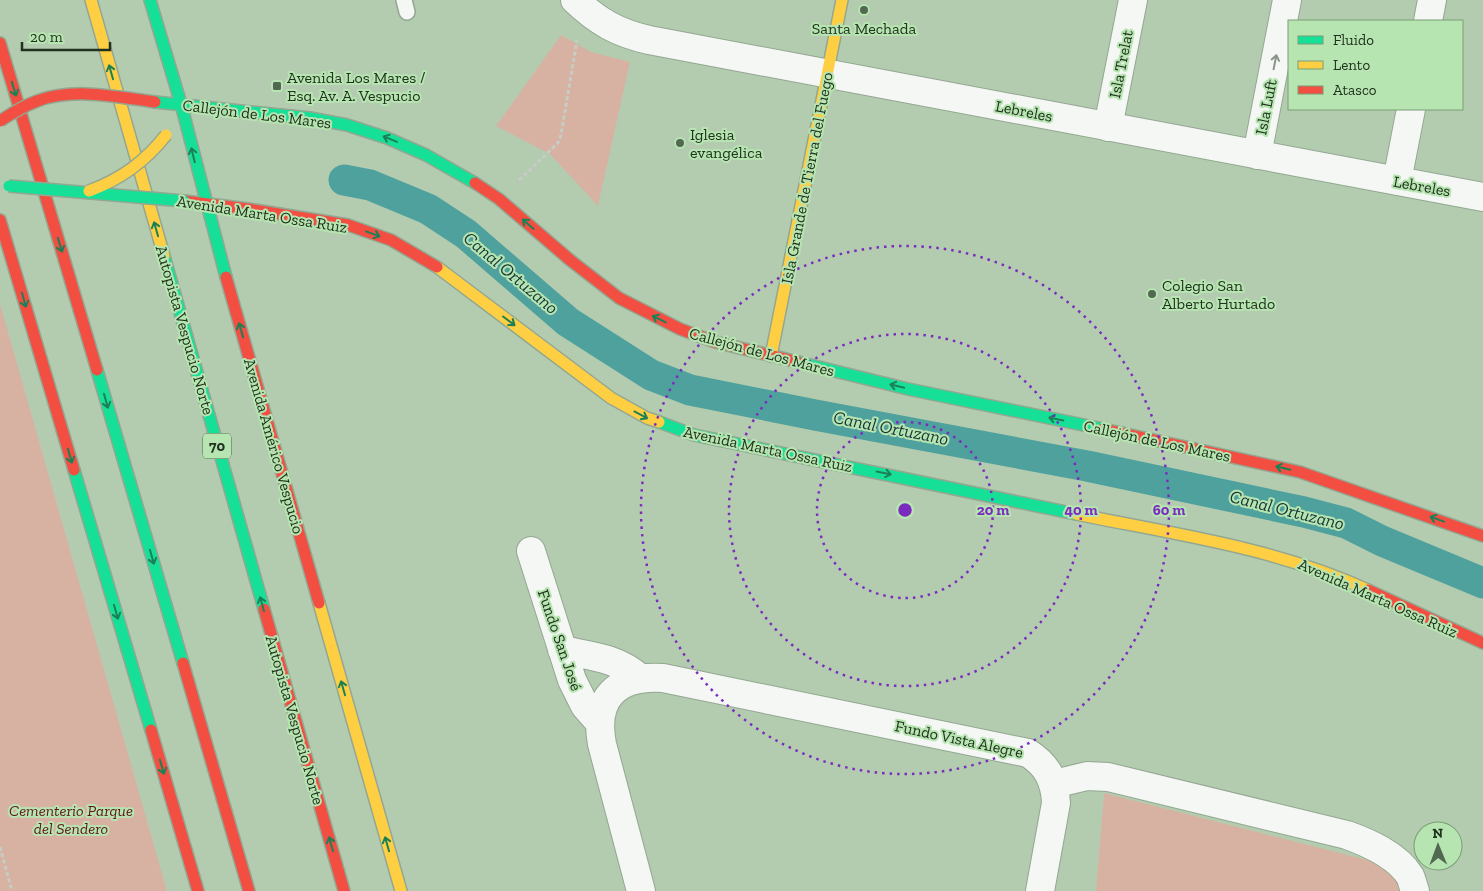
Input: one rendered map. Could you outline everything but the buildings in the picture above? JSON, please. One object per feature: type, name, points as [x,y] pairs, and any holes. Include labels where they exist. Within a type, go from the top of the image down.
[{"type":"main road","name":"Autopista Vespucio Norte","points":[[91,0],[344,891]]},
{"type":"main road","name":"Avenida Américo Vespucio","points":[[150,0],[181,104],[205,203],[401,891]]},
{"type":"main road","name":"Isla Grande de Tierra del Fuego","points":[[771,356],[842,0]]},
{"type":"main road","points":[[0,43],[194,696],[248,891]]},
{"type":"main road","name":"Callejón de Los Mares","points":[[0,121],[34,101],[69,93],[310,118],[355,128],[387,138],[426,154],[463,175],[498,199],[570,260],[619,298],[646,314],[715,342],[908,389],[1194,448],[1300,472],[1483,536]]},
{"type":"main road","points":[[85,193],[122,177],[139,165],[166,135],[181,104]]},
{"type":"main road","name":"Avenida Marta Ossa Ruiz","points":[[5,185],[205,203],[348,225],[391,240],[445,272],[611,398],[647,418],[694,435],[1260,552],[1294,561],[1350,582],[1454,632],[1483,643]]},
{"type":"main road","points":[[0,220],[198,891]]},
{"type":"street","name":"Isla Trelat","points":[[1108,128],[1134,0]]},
{"type":"street","name":"Isla Luft","points":[[1257,155],[1287,0]]},
{"type":"street","points":[[1428,20],[1432,0]]},
{"type":"street","name":"Lebreles","points":[[578,4],[610,28],[629,36],[1108,128],[1483,197]]},
{"type":"street","points":[[1396,181],[1411,110]]},
{"type":"street","name":"Fundo San José","points":[[531,551],[578,694],[585,706],[600,723]]},
{"type":"street","points":[[562,650],[608,659],[631,670],[640,678]]},
{"type":"street","name":"Fundo Vista Alegre","points":[[610,694],[619,686],[629,681],[640,678],[663,678],[1020,750],[1028,753],[1042,764],[1054,784]]},
{"type":"street","name":"Fundo San José","points":[[610,694],[603,706],[600,723],[602,744],[641,891]]},
{"type":"street","points":[[1040,891],[1056,803],[1054,784],[1082,777],[1108,777],[1348,835],[1366,842],[1393,859],[1410,876],[1414,891]]},
{"type":"path","points":[[498,199],[558,143],[561,135],[578,4]]},
{"type":"path","points":[[0,847],[12,891]]},
{"type":"green space","points":[[561,35],[591,52],[630,62],[598,206],[550,154],[496,126]]},
{"type":"green space","name":"Cementerio Parque del Sendero","points":[[0,304],[167,891],[0,891]]},
{"type":"green space","points":[[1104,793],[1387,865],[1402,881],[1402,891],[1096,891]]},
{"type":"waterway","name":"Canal Ortuzano","points":[[344,180],[370,185],[428,209],[466,234],[568,322],[651,375],[690,390],[1087,466],[1304,512],[1346,523],[1382,541],[1483,583]]},
{"type":"traffic: fast","points":[[150,0],[181,104],[226,277]]},
{"type":"traffic: fast","points":[[155,102],[310,118],[347,125],[387,138],[426,155],[475,183]]},
{"type":"traffic: fast","points":[[9,186],[184,201]]},
{"type":"traffic: fast","points":[[164,256],[264,609]]},
{"type":"traffic: fast","points":[[798,362],[908,389],[1103,429]]},
{"type":"traffic: fast","points":[[97,370],[183,663]]},
{"type":"traffic: fast","points":[[659,422],[694,435],[1076,514]]},
{"type":"traffic: fast","points":[[74,470],[151,730]]},
{"type":"traffic: slow","points":[[91,0],[164,256]]},
{"type":"traffic: slow","points":[[771,356],[842,0]]},
{"type":"traffic: slow","points":[[89,191],[112,181],[132,169],[166,135]]},
{"type":"traffic: slow","points":[[437,267],[611,398],[647,418],[659,422]]},
{"type":"traffic: slow","points":[[1076,514],[1261,553],[1333,575],[1368,590]]},
{"type":"traffic: slow","points":[[319,603],[401,891]]},
{"type":"traffic: jam","points":[[0,43],[97,370]]},
{"type":"traffic: jam","points":[[0,121],[37,101],[66,95],[96,94],[155,102]]},
{"type":"traffic: jam","points":[[475,183],[499,199],[570,260],[619,298],[680,329],[715,342],[798,362]]},
{"type":"traffic: jam","points":[[184,201],[348,225],[391,240],[437,267]]},
{"type":"traffic: jam","points":[[0,220],[74,470]]},
{"type":"traffic: jam","points":[[226,277],[319,603]]},
{"type":"traffic: jam","points":[[1103,429],[1300,472],[1483,536]]},
{"type":"traffic: jam","points":[[1368,590],[1483,643]]},
{"type":"traffic: jam","points":[[264,609],[344,891]]},
{"type":"traffic: jam","points":[[183,663],[249,891]]},
{"type":"traffic: jam","points":[[151,730],[198,891]]},
{"type":"place","name":"Santa Mechada","points":[[864,10]]},
{"type":"place","name":"Avenida Los Mares / Esq. Av. A. Vespucio","points":[[277,86]]},
{"type":"place","name":"Iglesia evangélica","points":[[680,143]]},
{"type":"place","name":"Colegio San Alberto Hurtado","points":[[1152,294]]}]
